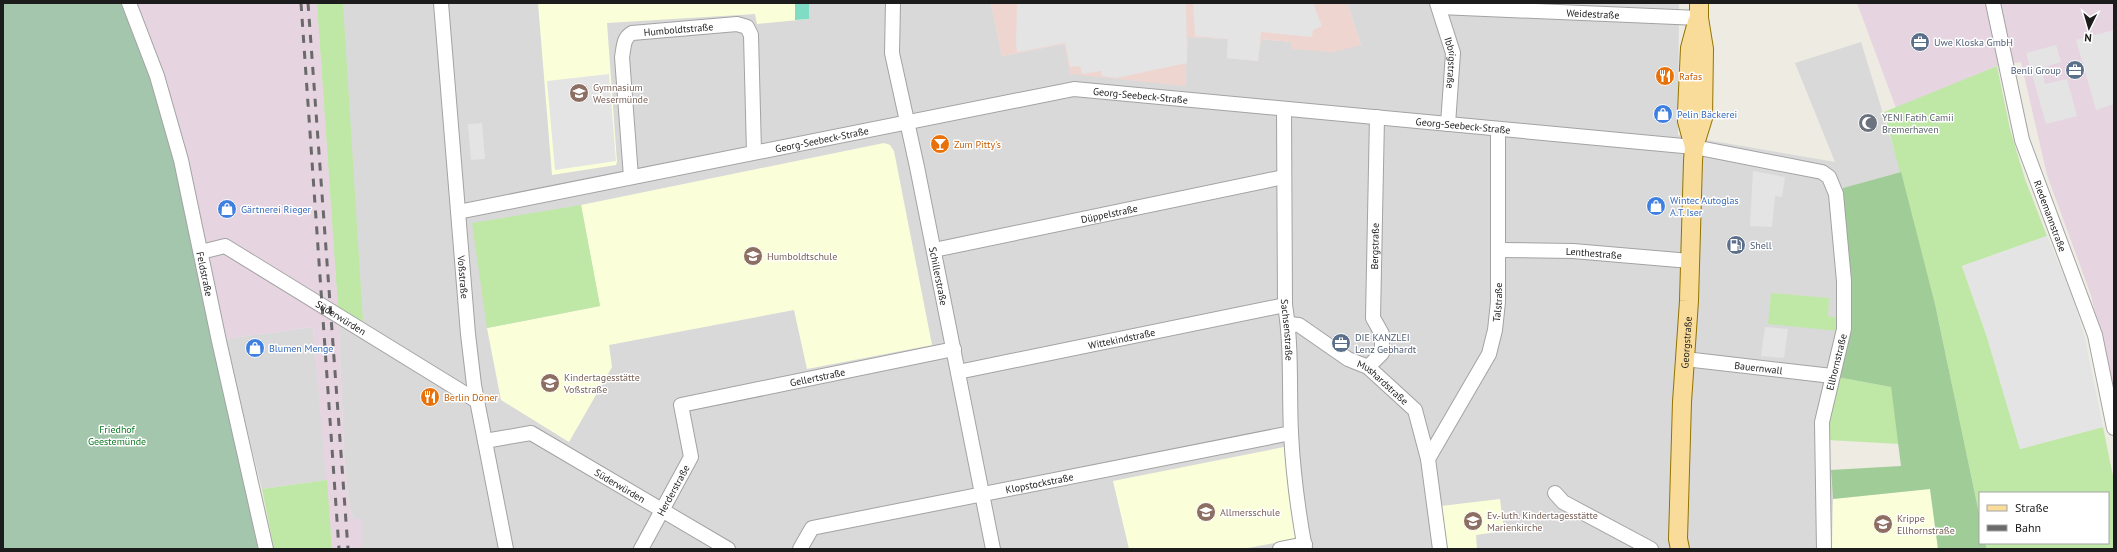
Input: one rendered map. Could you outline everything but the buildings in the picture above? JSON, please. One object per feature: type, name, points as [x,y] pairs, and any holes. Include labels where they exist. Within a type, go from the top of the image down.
[{"type":"main road","name":"Georgstraße","points":[[1677,546],[1694,147],[1687,120],[1687,112],[1690,48],[1699,10]]},
{"type":"street","name":"Feldstraße","points":[[129,3],[157,76],[181,160],[219,341],[266,549]]},
{"type":"street","name":"Voßstraße","points":[[441,3],[468,334],[485,441],[506,549]]},
{"type":"street","name":"Schillerstraße","points":[[893,3],[892,53],[954,349],[992,549]]},
{"type":"street","name":"Riedemannstraße","points":[[1993,3],[2022,140],[2096,335],[2114,428]]},
{"type":"street","name":"Weidestraße","points":[[1438,5],[1699,10]]},
{"type":"street","name":"Ibbrigstraße","points":[[1438,5],[1453,53],[1448,124]]},
{"type":"street","name":"Humboldtstraße","points":[[631,177],[622,57],[624,42],[627,36],[632,33],[737,24],[747,27],[750,35],[754,152]]},
{"type":"street","name":"Georg-Seebeck-Straße","points":[[458,212],[1074,89],[1694,147],[1822,172],[1829,177]]},
{"type":"street","name":"Sachsenstraße","points":[[1284,109],[1286,305],[1289,324],[1291,433],[1293,467],[1305,547]]},
{"type":"street","name":"Bergstraße","points":[[1368,367],[1382,353],[1382,334],[1373,318],[1377,117]]},
{"type":"street","name":"Talstraße","points":[[1428,459],[1489,354],[1495,330],[1498,302],[1498,129]]},
{"type":"street","name":"Düppelstraße","points":[[934,250],[1284,177]]},
{"type":"street","name":"Ellhornstraße","points":[[1824,549],[1821,439],[1822,422],[1844,329],[1844,281],[1836,194],[1829,177]]},
{"type":"street","name":"Süderwürden","points":[[201,252],[225,246],[478,401]]},
{"type":"street","name":"Lenthestraße","points":[[1498,250],[1573,251],[1690,261]]},
{"type":"street","name":"Wittekindstraße","points":[[958,372],[1286,305]]},
{"type":"street","name":"Mushardstraße","points":[[1289,324],[1300,325],[1348,359],[1368,367],[1415,410],[1428,459],[1440,549]]},
{"type":"street","name":"Gellertstraße","points":[[681,405],[954,349]]},
{"type":"street","name":"Bauernwall","points":[[1686,359],[1832,376]]},
{"type":"street","name":"Herderstraße","points":[[641,549],[691,457],[681,405]]},
{"type":"street","name":"Süderwürden","points":[[485,441],[531,433],[728,549]]},
{"type":"street","name":"Klopstockstraße","points":[[800,549],[812,528],[982,493],[1291,433]]},
{"type":"street","points":[[1556,493],[1563,502],[1651,549]]},
{"type":"street","points":[[1280,549],[1305,547]]},
{"type":"shaded area","points":[[136,3],[317,3],[338,307],[344,452],[349,507],[354,519],[361,519],[361,549],[332,549],[313,327],[224,339]]},
{"type":"shaded area","points":[[317,3],[991,3],[1002,56],[1064,44],[1185,86],[1188,37],[1228,39],[1227,58],[1258,61],[1261,39],[1291,42],[1291,49],[1361,45],[1347,3],[1679,3],[1678,135],[1835,162],[1795,63],[1861,42],[1901,172],[1843,188],[1847,282],[1828,440],[1833,499],[1832,549],[361,549],[361,519],[354,519],[349,507],[344,452],[338,307]]},
{"type":"shaded area","name":"Gymnasium Wesermünde","points":[[538,3],[809,3],[809,19],[757,24],[755,14],[607,23],[616,165],[552,175]]},
{"type":"shaded area","points":[[991,3],[1347,3],[1361,45],[1333,52],[1291,49],[1291,42],[1261,39],[1258,61],[1227,58],[1228,39],[1188,37],[1185,86],[1070,74],[1064,44],[1002,56]]},
{"type":"shaded area","points":[[1017,3],[1186,3],[1187,63],[1116,78],[1102,76],[1101,71],[1082,74],[1080,66],[1070,67],[1065,43],[1017,52]]},
{"type":"shaded area","points":[[1193,3],[1313,3],[1322,26],[1313,30],[1312,37],[1261,32],[1258,61],[1227,58],[1228,39],[1195,36]]},
{"type":"shaded area","points":[[1857,3],[2114,3],[2114,399],[2091,295],[2047,175],[2021,62],[1997,66],[1896,108]]},
{"type":"shaded area","points":[[2114,30],[2114,104],[2096,110],[2076,40]]},
{"type":"shaded area","points":[[2056,45],[2061,62],[2041,68],[2045,84],[2067,79],[2077,116],[2046,124],[2026,53]]},
{"type":"shaded area","points":[[609,74],[616,161],[555,170],[547,81]]},
{"type":"shaded area","points":[[482,123],[485,159],[471,160],[468,124]]},
{"type":"shaded area","name":"Humboldtschule","points":[[884,143],[890,145],[894,151],[932,345],[807,369],[794,310],[609,345],[612,367],[569,442],[501,400],[487,328],[600,306],[581,205]]},
{"type":"shaded area","points":[[1753,171],[1785,177],[1782,197],[1775,196],[1772,227],[1750,226]]},
{"type":"shaded area","points":[[2047,236],[2072,296],[2084,334],[2103,427],[2020,449],[1987,337],[1962,266]]},
{"type":"shaded area","points":[[313,327],[327,480],[262,489],[224,339]]},
{"type":"shaded area","points":[[1765,327],[1788,329],[1784,358],[1761,356]]},
{"type":"shaded area","name":"Allmersschule","points":[[1284,447],[1296,539],[1242,549],[1129,549],[1113,481]]},
{"type":"shaded area","name":"Krippe Ellhornstraße","points":[[1930,489],[1938,549],[1832,549],[1833,499]]},
{"type":"shaded area","name":"Ev.-luth. Kindertagesstätte Marienkirche","points":[[1500,499],[1504,531],[1476,535],[1477,549],[1446,549],[1441,506]]},
{"type":"green space","name":"Friedhof Geestemünde","points":[[3,3],[121,3],[150,77],[176,158],[258,549],[3,549]]},
{"type":"green space","points":[[317,3],[343,3],[363,322],[338,307]]},
{"type":"green space","points":[[795,3],[809,3],[809,19],[795,20]]},
{"type":"green space","points":[[1997,66],[2010,129],[2025,179],[2047,236],[1962,266],[1987,337],[2020,449],[2103,427],[2114,481],[2114,549],[1987,549],[1985,544],[2109,544],[2109,492],[1979,492],[1979,513],[1935,304],[1884,112]]},
{"type":"green space","points":[[1901,172],[1935,304],[1979,513],[1979,544],[1985,544],[1987,549],[1938,549],[1930,489],[1833,499],[1831,470],[1901,466],[1891,387],[1837,377],[1847,282],[1843,188]]},
{"type":"green space","points":[[581,205],[600,306],[487,328],[472,223]]},
{"type":"green space","points":[[1771,293],[1829,298],[1828,316],[1839,318],[1838,331],[1768,324]]},
{"type":"green space","points":[[1837,377],[1891,387],[1899,444],[1828,440]]},
{"type":"green space","points":[[327,480],[332,549],[274,549],[262,489]]},
{"type":"railway","points":[[301,3],[339,549]]},
{"type":"railway","points":[[308,3],[348,549]]},
{"type":"place","name":"Uwe Kloska GmbH","points":[[1920,42]]},
{"type":"place","name":"Benli Group","points":[[2075,70]]},
{"type":"place","name":"Rafas","points":[[1665,76]]},
{"type":"place","name":"Gymnasium Wesermünde","points":[[579,93]]},
{"type":"place","name":"Pelin Bäckerei","points":[[1663,114]]},
{"type":"place","name":"YENI Fatih Camii Bremerhaven","points":[[1868,123]]},
{"type":"place","name":"Zum Pitty's","points":[[940,144]]},
{"type":"place","name":"Wintec Autoglas A.T. Iser","points":[[1656,206]]},
{"type":"place","name":"Gärtnerei Rieger","points":[[227,209]]},
{"type":"place","name":"Shell","points":[[1736,245]]},
{"type":"place","name":"Humboldtschule","points":[[753,256]]},
{"type":"place","name":"DIE KANZLEI Lenz Gebhardt","points":[[1341,343]]},
{"type":"place","name":"Blumen Menge","points":[[255,348]]},
{"type":"place","name":"Kindertagesstätte Voßstraße","points":[[550,383]]},
{"type":"place","name":"Berlin Döner","points":[[430,397]]},
{"type":"place","name":"Allmersschule","points":[[1206,512]]},
{"type":"place","name":"Ev.-luth. Kindertagesstätte Marienkirche","points":[[1473,521]]},
{"type":"place","name":"Krippe Ellhornstraße","points":[[1883,524]]}]
